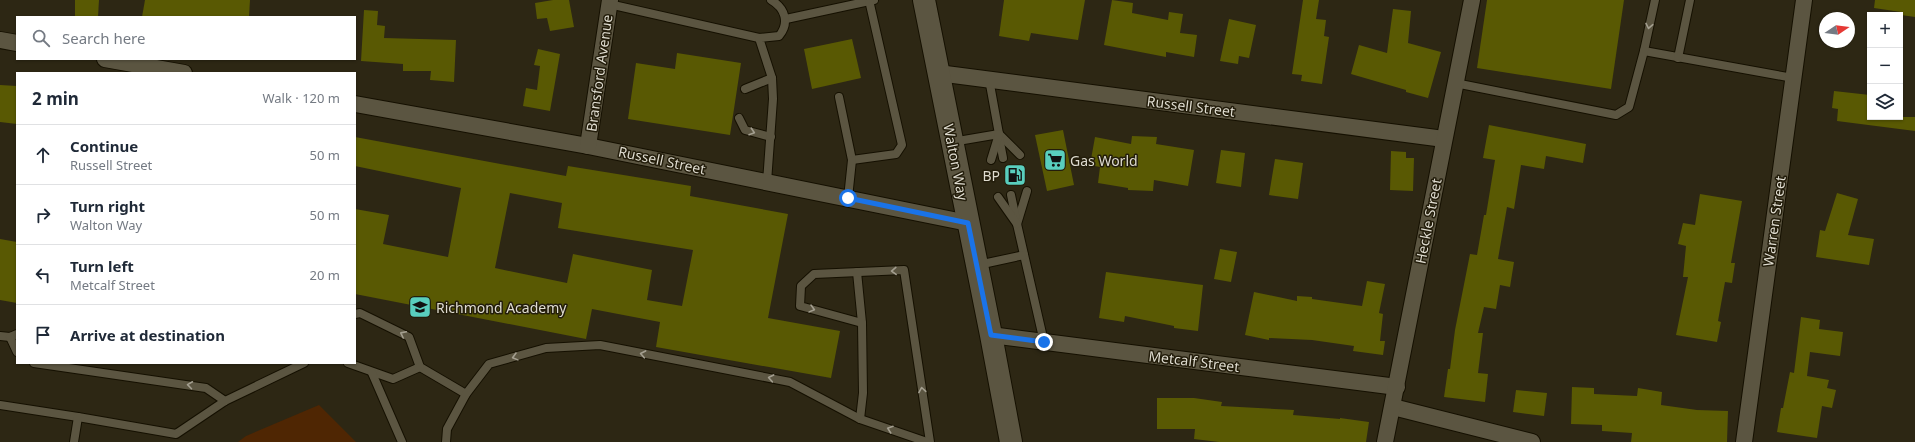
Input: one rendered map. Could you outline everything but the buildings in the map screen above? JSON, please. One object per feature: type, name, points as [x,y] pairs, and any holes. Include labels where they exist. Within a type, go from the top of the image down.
[{"type":"main road","name":"Walton Way","points":[[924,0],[1011,442]]},
{"type":"street","name":"Heckle Street","points":[[1385,442],[1472,0]]},
{"type":"street","name":"Warren Street","points":[[1744,442],[1804,0]]},
{"type":"street","name":"Bransford Avenue","points":[[588,146],[610,2]]},
{"type":"street","points":[[0,40],[16,43]]},
{"type":"street","points":[[111,60],[178,72]]},
{"type":"street","name":"Russell Street","points":[[938,73],[1444,139]]},
{"type":"street","name":"Russell Street","points":[[356,104],[588,146],[968,223]]},
{"type":"street","name":"Metcalf Street","points":[[991,335],[1397,387]]},
{"type":"street","points":[[1392,407],[1532,442]]},
{"type":"lane","points":[[610,2],[759,38],[779,36],[785,29],[786,19],[783,12],[771,0]]},
{"type":"lane","points":[[786,19],[871,0],[902,145],[896,154],[852,160]]},
{"type":"lane","points":[[1455,83],[1616,115],[1629,107],[1644,51],[1655,0]]},
{"type":"lane","points":[[1678,58],[1690,0]]},
{"type":"lane","points":[[759,38],[772,78],[773,99],[767,182]]},
{"type":"lane","points":[[1644,51],[1793,78]]},
{"type":"lane","points":[[745,89],[772,78]]},
{"type":"lane","points":[[989,79],[1003,158]]},
{"type":"lane","points":[[839,97],[852,160],[848,198]]},
{"type":"lane","points":[[739,118],[746,130],[771,137]]},
{"type":"lane","points":[[952,142],[999,134]]},
{"type":"lane","points":[[999,134],[1020,155]]},
{"type":"lane","points":[[991,160],[999,134]]},
{"type":"lane","points":[[1017,224],[1028,191]]},
{"type":"lane","points":[[1011,195],[1044,342]]},
{"type":"lane","points":[[998,197],[1017,224]]},
{"type":"lane","points":[[976,265],[1024,256]]},
{"type":"lane","points":[[862,323],[800,306],[801,286],[814,274],[904,270],[930,442]]},
{"type":"lane","points":[[857,272],[862,323],[863,393],[860,419]]},
{"type":"lane","points":[[356,314],[360,313],[409,337],[420,368],[466,394]]},
{"type":"lane","points":[[0,336],[14,336],[16,347]]},
{"type":"lane","points":[[446,442],[448,429],[466,394],[489,364],[546,348],[600,345],[790,382],[860,419],[927,442]]},
{"type":"lane","points":[[41,364],[206,388],[225,401]]},
{"type":"lane","points":[[0,405],[176,434],[225,401],[302,364]]},
{"type":"lane","points":[[350,364],[393,380],[420,368]]},
{"type":"lane","points":[[372,373],[402,442]]},
{"type":"lane","points":[[74,442],[78,418]]},
{"type":"shaded area","points":[[319,405],[356,442],[238,442],[246,436]]},
{"type":"place","name":"Gas World","points":[[1055,160]]},
{"type":"place","name":"BP","points":[[1015,175]]},
{"type":"place","name":"Richmond Academy","points":[[420,307]]},
{"type":"route","points":[[848,198],[968,223],[991,335],[1044,342]]}]
